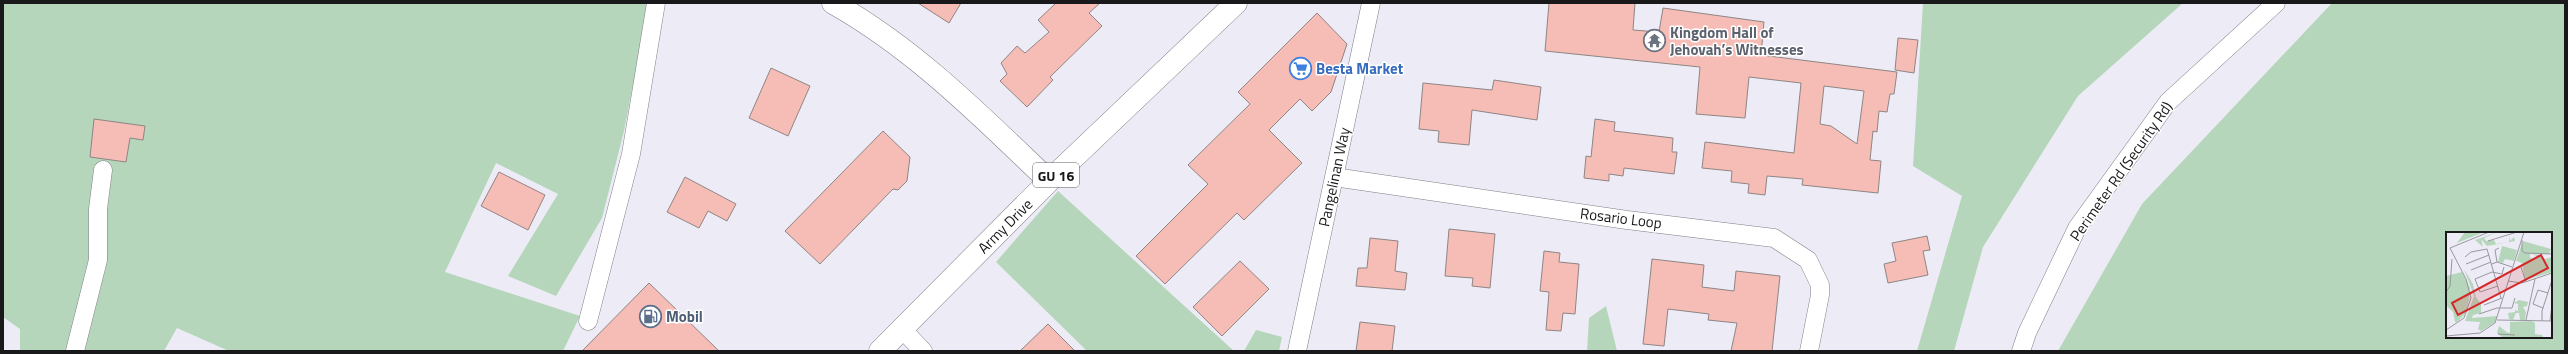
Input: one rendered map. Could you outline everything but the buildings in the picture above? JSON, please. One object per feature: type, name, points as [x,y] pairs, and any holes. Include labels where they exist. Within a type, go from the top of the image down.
[{"type":"main road","points":[[833,3],[859,17],[923,65],[958,94],[1049,181]]},
{"type":"main road","name":"Army Drive","points":[[880,351],[1049,181],[1236,3]]},
{"type":"street","points":[[588,322],[632,154],[656,3]]},
{"type":"street","name":"Pangelinan Way","points":[[1298,351],[1370,3]]},
{"type":"street","name":"Perimeter Rd (Security Rd)","points":[[2021,351],[2027,333],[2077,228],[2168,102],[2276,3]]},
{"type":"street","points":[[74,351],[98,260],[98,209],[103,170]]},
{"type":"street","name":"Rosario Loop","points":[[1334,177],[1574,212],[1774,238],[1808,260],[1820,285],[1820,296],[1809,351]]},
{"type":"street","points":[[902,329],[923,351]]},
{"type":"green space","points":[[3,3],[649,3],[624,131],[602,218],[556,296],[508,276],[558,194],[496,163],[445,272],[580,316],[563,351],[229,351],[177,328],[164,351],[20,351],[20,329],[3,317]]},
{"type":"green space","points":[[1923,3],[2183,3],[2078,96],[1983,247],[1954,351],[1917,351],[1962,196],[1913,166]]},
{"type":"green space","points":[[2332,3],[2565,3],[2565,351],[2058,351],[2142,204]]},
{"type":"green space","points":[[1058,191],[1234,351],[1087,351],[996,262]]},
{"type":"green space","points":[[1606,306],[1617,351],[1587,351],[1589,318]]},
{"type":"green space","points":[[1256,330],[1282,337],[1279,351],[1244,351]]},
{"type":"place","name":"Kingdom Hall of Jehovah’s Witnesses","points":[[1654,41]]},
{"type":"place","name":"Besta Market","points":[[1301,68]]},
{"type":"place","name":"Mobil","points":[[650,316]]}]
